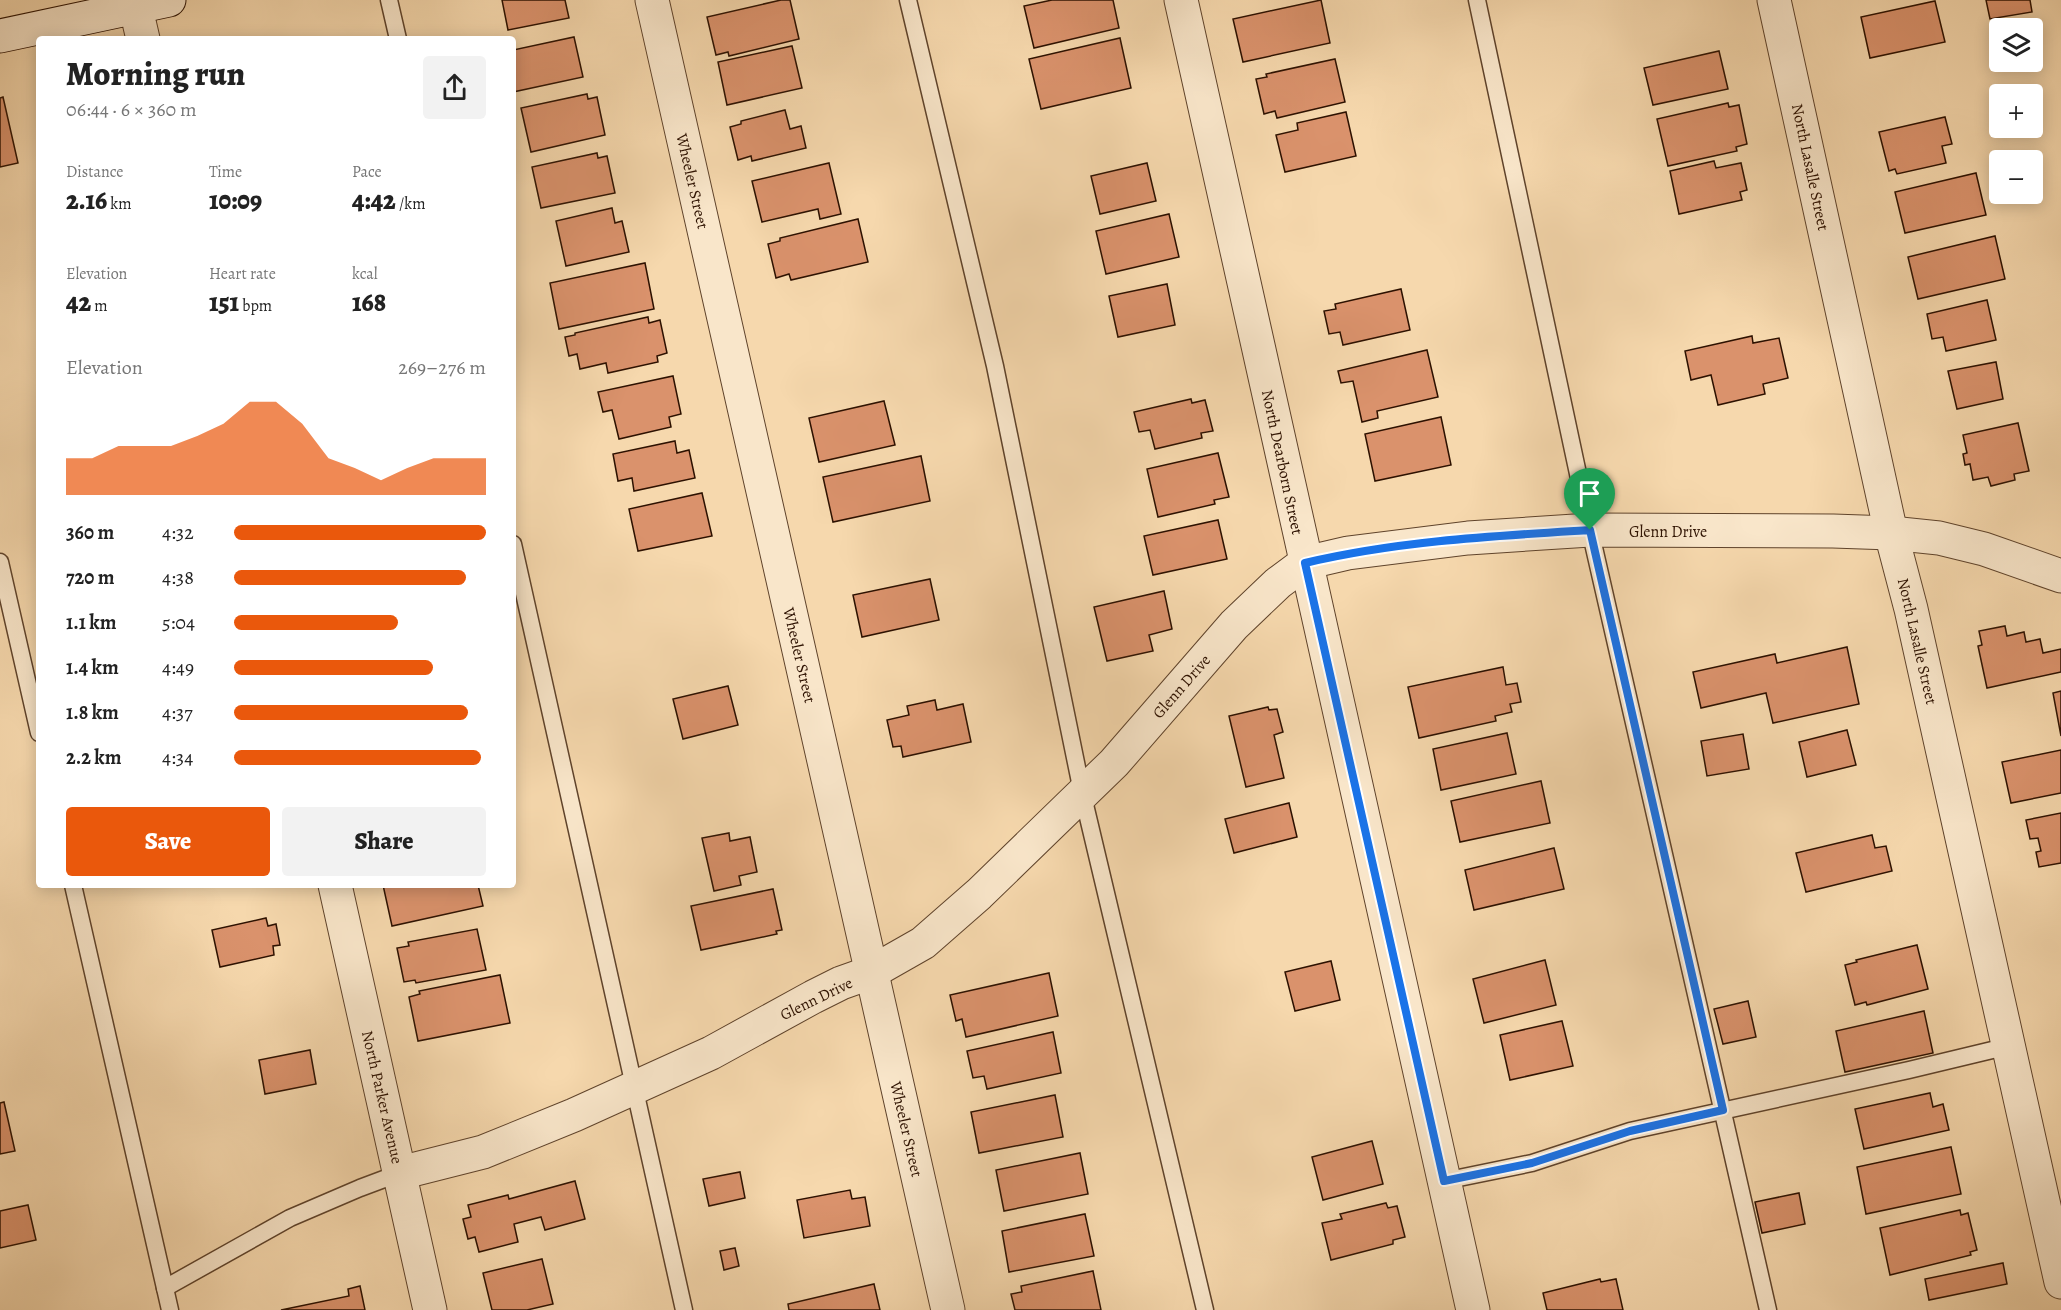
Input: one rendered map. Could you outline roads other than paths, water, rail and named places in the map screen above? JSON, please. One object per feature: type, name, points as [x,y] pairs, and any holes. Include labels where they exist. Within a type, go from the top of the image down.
[{"type":"street","points":[[0,36],[135,4],[169,0]]},
{"type":"street","name":"Wheeler Street","points":[[652,0],[948,1310]]},
{"type":"street","name":"North Dearborn Street","points":[[1180,0],[1473,1310]]},
{"type":"street","name":"North Lasalle Street","points":[[1774,0],[1891,533],[1911,609],[2061,1281]]},
{"type":"street","points":[[135,4],[142,36]]},
{"type":"street","name":"Glenn Drive","points":[[400,1173],[483,1152],[633,1088],[711,1053],[841,983],[872,972],[923,943],[979,894],[1114,763],[1234,625],[1278,583],[1305,563],[1348,553],[1468,538],[1590,530],[1891,533],[1939,538],[1984,549],[2061,576]]},
{"type":"street","name":"North Parker Avenue","points":[[336,888],[430,1310]]},
{"type":"lane","points":[[389,0],[397,36]]},
{"type":"lane","points":[[908,0],[995,366],[1082,792],[1205,1310]]},
{"type":"lane","points":[[1477,0],[1590,530],[1768,1310]]},
{"type":"lane","points":[[516,558],[684,1310]]},
{"type":"lane","points":[[0,562],[36,720]]},
{"type":"lane","points":[[74,888],[170,1310]]},
{"type":"lane","points":[[1444,1181],[1532,1163],[1630,1131],[2008,1046]]},
{"type":"lane","points":[[165,1288],[290,1218],[400,1173]]}]
